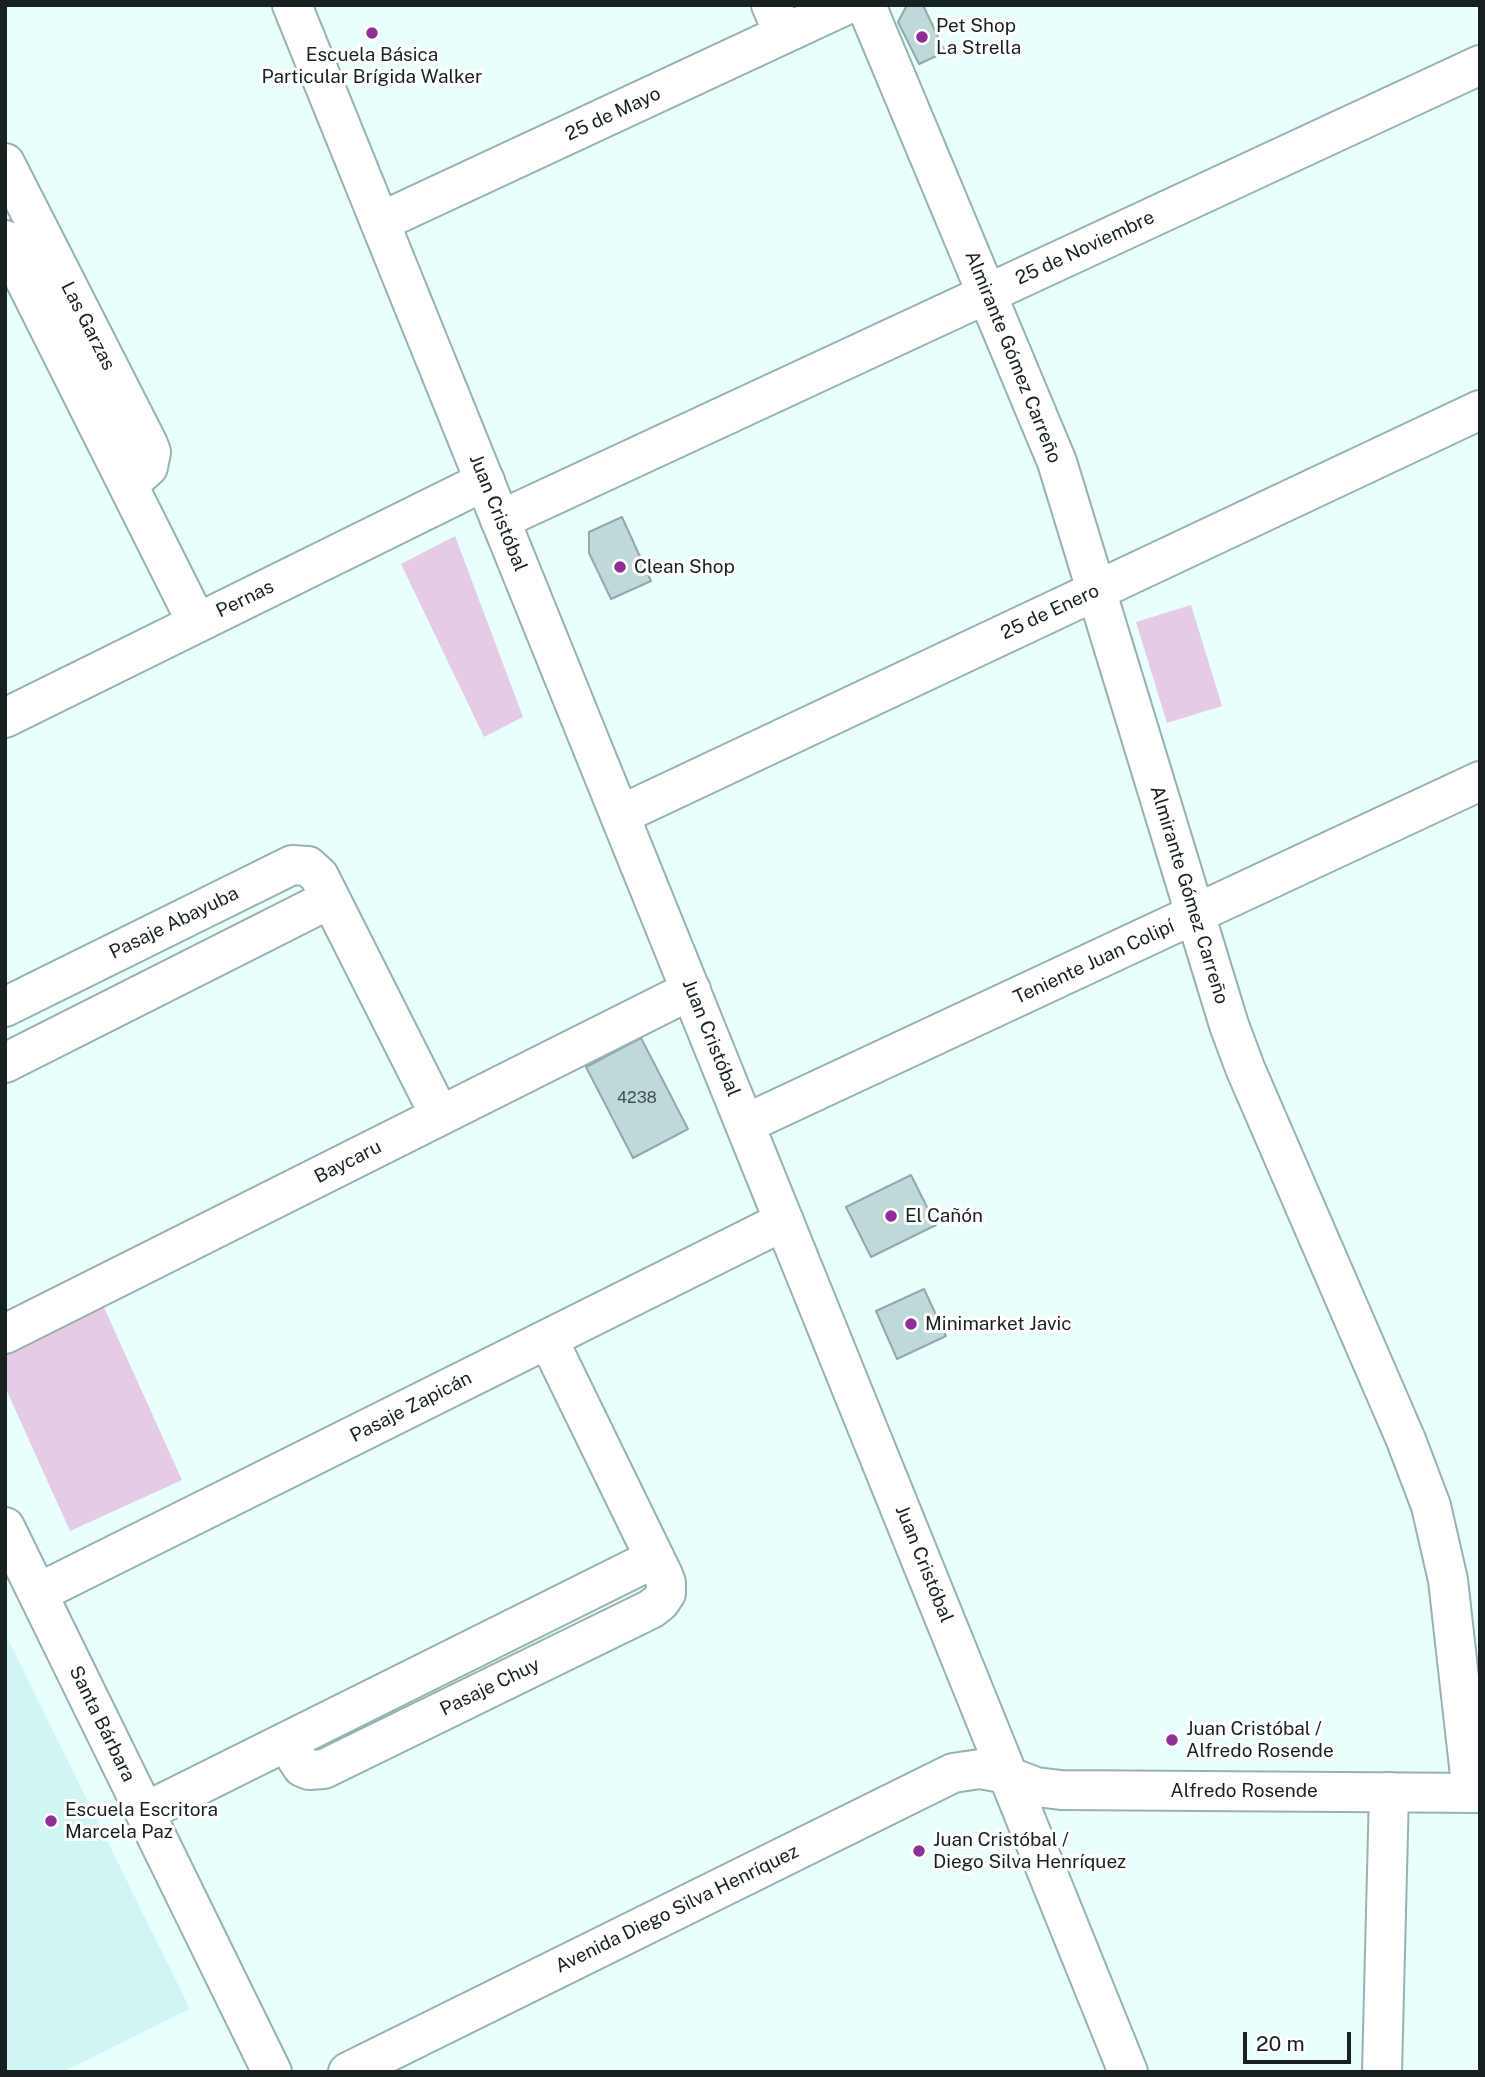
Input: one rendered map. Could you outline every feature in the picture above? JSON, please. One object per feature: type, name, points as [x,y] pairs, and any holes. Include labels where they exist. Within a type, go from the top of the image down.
[{"type":"street","name":"Juan Cristóbal","points":[[292,5],[1128,2072]]},
{"type":"street","name":"25 de Mayo","points":[[380,222],[778,20],[846,5]]},
{"type":"street","name":"Almirante Gómez Carreño","points":[[866,5],[1057,462],[1229,1025],[1245,1068],[1411,1451],[1431,1506],[1452,1607],[1476,1793]]},
{"type":"street","name":"25 de Noviembre","points":[[500,520],[1480,65]]},
{"type":"street","name":"Las Garzas","points":[[5,163],[148,444],[151,460],[148,467],[128,485]]},
{"type":"street","name":"Las Garzas","points":[[5,240],[197,623]]},
{"type":"street","name":"25 de Enero","points":[[620,815],[1480,410]]},
{"type":"street","name":"Pernas","points":[[5,718],[485,481]]},
{"type":"street","name":"Teniente Juan Colipí","points":[[745,1124],[1480,781]]},
{"type":"street","name":"Pasaje Abayuba","points":[[5,1007],[292,865],[300,864],[314,870],[440,1116]]},
{"type":"street","points":[[5,1063],[330,899]]},
{"type":"street","name":"Baycaru","points":[[5,1334],[691,990]]},
{"type":"street","name":"Pasaje Zapicán","points":[[38,1594],[785,1221]]},
{"type":"street","name":"Pasaje Chuy","points":[[145,1812],[286,1742],[302,1767],[309,1770],[324,1769],[652,1609],[660,1602],[666,1593],[666,1583],[548,1339]]},
{"type":"street","name":"Santa Bárbara","points":[[5,1527],[272,2072]]},
{"type":"street","name":"Avenida Diego Silva Henríquez","points":[[348,2072],[953,1773],[980,1769],[1010,1777]]},
{"type":"street","name":"Alfredo Rosende","points":[[1010,1777],[1036,1787],[1061,1790],[1476,1793]]},
{"type":"street","points":[[1382,2072],[1389,1792]]},
{"type":"shaded area","points":[[455,536],[523,717],[484,737],[401,564]]},
{"type":"shaded area","points":[[1191,605],[1222,706],[1167,723],[1136,622]]},
{"type":"shaded area","points":[[102,1303],[182,1480],[70,1531],[5,1387],[5,1347]]},
{"type":"shaded area","name":"Escuela Escritora Marcela Paz","points":[[5,1633],[190,2009],[63,2072],[5,2072]]},
{"type":"building","name":"Pet Shop La Strella","points":[[907,5],[923,5],[945,52],[919,64],[898,22]]},
{"type":"building","name":"Clean Shop","points":[[622,517],[651,581],[611,599],[589,553],[589,532]]},
{"type":"building","points":[[641,1038],[688,1129],[633,1158],[586,1067]]},
{"type":"building","name":"El Cañón","points":[[911,1175],[936,1225],[871,1257],[846,1207]]},
{"type":"building","name":"Minimarket Javic","points":[[924,1289],[946,1336],[897,1359],[876,1311]]},
{"type":"place","name":"Escuela Básica Particular Brígida Walker","points":[[372,33]]},
{"type":"place","name":"Pet Shop La Strella","points":[[922,37]]},
{"type":"place","name":"Clean Shop","points":[[620,567]]},
{"type":"place","name":"El Cañón","points":[[891,1216]]},
{"type":"place","name":"Minimarket Javic","points":[[911,1324]]},
{"type":"place","name":"Juan Cristóbal / Alfredo Rosende","points":[[1172,1740]]},
{"type":"place","name":"Escuela Escritora Marcela Paz","points":[[51,1821]]},
{"type":"place","name":"Juan Cristóbal / Diego Silva Henríquez","points":[[919,1851]]}]
